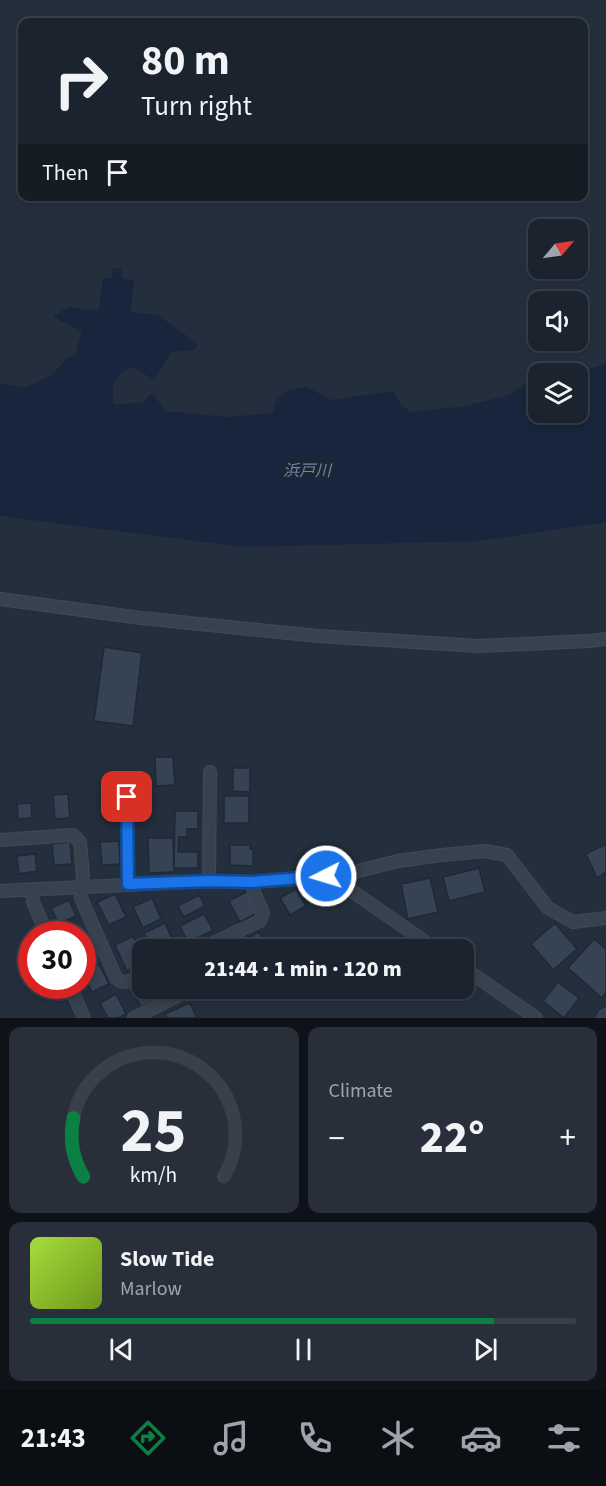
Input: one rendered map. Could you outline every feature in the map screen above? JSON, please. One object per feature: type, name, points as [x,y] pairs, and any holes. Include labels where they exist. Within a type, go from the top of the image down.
[{"type":"street","points":[[0,599],[141,618],[318,636],[478,646],[606,639]]},
{"type":"street","points":[[209,881],[210,772]]},
{"type":"street","points":[[127,797],[128,884]]},
{"type":"street","points":[[0,840],[73,835],[80,842],[81,898],[116,978],[125,983],[132,980]]},
{"type":"street","points":[[0,891],[209,881],[252,882],[339,876],[398,861],[485,851],[507,855],[548,908],[573,922],[606,918]]},
{"type":"street","points":[[339,876],[342,883],[349,889],[421,939]]},
{"type":"street","points":[[222,939],[260,921],[263,914],[252,882]]},
{"type":"street","points":[[32,889],[33,902],[41,921]]},
{"type":"street","points":[[474,975],[536,1018]]},
{"type":"street","points":[[76,999],[84,1018]]},
{"type":"street","points":[[134,1018],[171,999]]},
{"type":"water","name":"浜戸川","points":[[113,268],[121,269],[122,278],[134,280],[131,312],[158,315],[198,344],[194,350],[171,352],[154,380],[133,367],[123,371],[113,385],[113,404],[143,403],[152,393],[166,411],[226,417],[273,413],[275,402],[286,391],[307,387],[331,400],[393,391],[401,405],[411,412],[466,406],[509,395],[528,382],[528,423],[588,423],[588,369],[606,364],[606,522],[480,541],[244,547],[0,516],[0,383],[25,388],[52,375],[65,360],[76,353],[82,331],[53,317],[68,307],[99,311],[103,278],[112,278]]},
{"type":"building","points":[[104,647],[142,653],[133,726],[94,721]]},
{"type":"building","points":[[155,757],[173,757],[175,785],[156,786]]},
{"type":"building","points":[[233,768],[250,768],[250,792],[233,791]]},
{"type":"building","points":[[118,780],[119,802],[103,802],[102,781]]},
{"type":"building","points":[[68,794],[70,818],[55,819],[53,795]]},
{"type":"building","points":[[224,796],[249,796],[249,823],[224,823]]},
{"type":"building","points":[[31,803],[32,818],[18,819],[17,804]]},
{"type":"building","points":[[175,811],[198,811],[198,829],[187,829],[187,837],[179,837],[178,852],[198,852],[198,868],[174,868]]},
{"type":"building","points":[[148,838],[173,838],[174,872],[149,873]]},
{"type":"building","points":[[119,841],[120,864],[102,865],[100,842]]},
{"type":"building","points":[[70,842],[72,864],[54,865],[52,844]]},
{"type":"building","points":[[606,844],[606,872],[597,878],[586,854]]},
{"type":"building","points":[[230,845],[250,845],[250,849],[253,849],[253,866],[230,865]]},
{"type":"building","points":[[35,854],[37,871],[19,874],[17,856]]},
{"type":"building","points":[[479,868],[485,892],[449,901],[443,877]]},
{"type":"building","points":[[430,878],[438,912],[408,919],[401,884]]},
{"type":"building","points":[[296,889],[306,906],[290,915],[280,898]]},
{"type":"building","points":[[248,891],[259,912],[240,922],[229,901]]},
{"type":"building","points":[[115,894],[126,917],[109,925],[97,902]]},
{"type":"building","points":[[199,895],[205,906],[184,917],[178,906]]},
{"type":"building","points":[[152,898],[161,919],[143,928],[133,907]]},
{"type":"building","points":[[69,900],[76,916],[65,921],[58,921],[51,908]]},
{"type":"building","points":[[204,914],[213,930],[196,939],[186,939],[180,926]]},
{"type":"building","points":[[165,923],[172,939],[147,939],[144,933]]},
{"type":"building","points":[[555,923],[577,949],[553,970],[531,944]]},
{"type":"building","points":[[259,932],[262,939],[247,939]]},
{"type":"building","points":[[133,936],[132,968],[127,971],[115,945]]},
{"type":"building","points":[[594,939],[606,949],[606,992],[602,998],[568,968]]},
{"type":"building","points":[[99,964],[109,984],[96,990],[96,965]]},
{"type":"building","points":[[558,982],[579,998],[564,1018],[543,1001]]},
{"type":"building","points":[[116,994],[126,1014],[118,1018],[108,1018],[100,1003]]},
{"type":"building","points":[[137,999],[156,999],[141,1007]]},
{"type":"building","points":[[190,1003],[197,1018],[167,1018],[165,1014]]},
{"type":"route","points":[[127,797],[128,884],[252,882],[326,876]]}]
